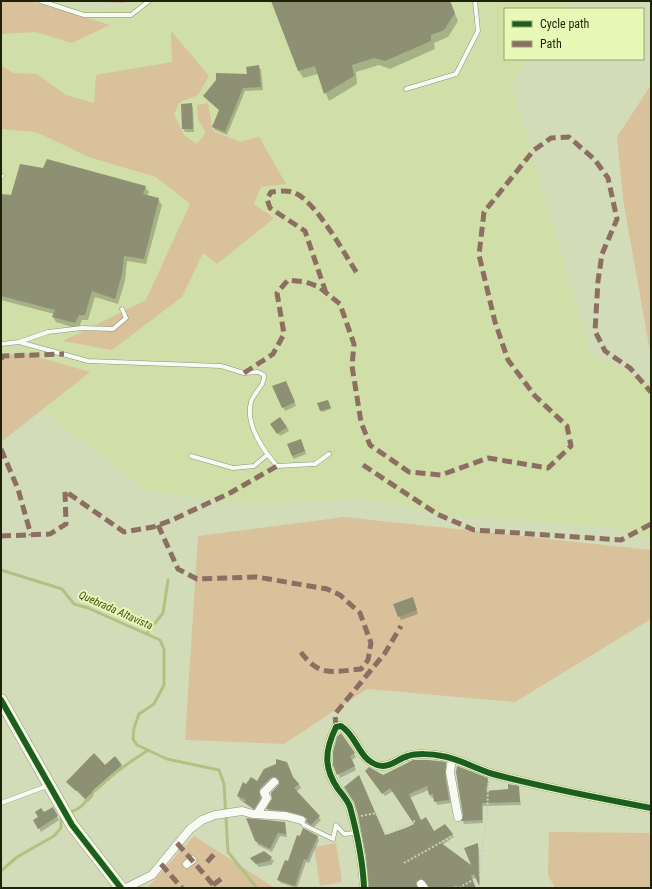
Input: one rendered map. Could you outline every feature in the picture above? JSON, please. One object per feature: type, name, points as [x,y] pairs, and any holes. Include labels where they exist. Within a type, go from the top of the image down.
[{"type":"street","points":[[1,700],[72,825],[121,888]]},
{"type":"street","points":[[364,888],[364,875],[350,805],[330,777],[326,756],[336,726],[341,726],[348,730],[364,757],[379,766],[387,766],[414,755],[442,756],[492,773],[580,795],[651,808]]},
{"type":"street","points":[[452,759],[450,772],[458,817]]},
{"type":"street","points":[[257,814],[267,798],[264,792],[274,782]]},
{"type":"street","points":[[126,888],[152,875],[190,829],[202,820],[215,815],[242,811],[257,814],[286,816],[301,820]]},
{"type":"lane","points":[[41,1],[84,14],[131,15],[150,1]]},
{"type":"lane","points":[[406,89],[456,74],[478,31],[475,1]]},
{"type":"lane","points":[[1,344],[19,342],[48,332],[82,328],[113,329],[126,318],[122,309]]},
{"type":"lane","points":[[19,342],[88,361],[221,366],[244,373],[258,372],[264,375],[264,380],[251,402],[250,419],[267,455],[277,466],[315,464],[329,454]]},
{"type":"lane","points":[[191,456],[233,468],[254,466],[267,455]]},
{"type":"lane","points":[[1,803],[49,785]]},
{"type":"lane","points":[[301,820],[304,825],[333,839],[336,825],[344,834],[355,833]]},
{"type":"path","points":[[480,876],[482,846],[487,814],[487,793],[492,773]]},
{"type":"path","points":[[365,815],[376,813],[387,834],[415,822]]},
{"type":"path","points":[[404,862],[454,835]]},
{"type":"path","points":[[459,888],[474,880],[474,876]]},
{"type":"shaded area","points":[[1,1],[55,1],[84,10],[125,7],[140,1],[570,1],[565,8],[504,8],[504,60],[528,60],[511,83],[591,354],[651,385],[651,538],[613,528],[437,514],[368,498],[252,505],[147,491],[1,379]]},
{"type":"shaded area","points":[[1,1],[31,1],[110,25],[72,43],[36,32],[1,34]]},
{"type":"shaded area","points":[[71,1],[128,1],[124,3]]},
{"type":"shaded area","points":[[171,31],[209,76],[198,95],[180,102],[174,114],[184,135],[197,144],[206,132],[198,120],[197,105],[208,103],[213,131],[240,142],[259,137],[286,184],[261,187],[254,204],[274,218],[217,264],[203,253],[182,297],[112,350],[63,341],[146,300],[190,204],[156,177],[89,157],[36,132],[1,129],[1,66],[14,73],[37,74],[66,95],[94,103],[96,75],[172,62]]},
{"type":"shaded area","points":[[651,85],[651,357],[623,199],[617,137]]},
{"type":"shaded area","points":[[24,353],[90,372],[1,442],[1,356]]},
{"type":"shaded area","points":[[344,517],[651,550],[651,619],[515,702],[367,689],[284,744],[185,740],[198,536]]},
{"type":"shaded area","points":[[549,832],[651,833],[651,888],[555,888],[548,875]]},
{"type":"shaded area","points":[[194,836],[275,888],[147,888]]},
{"type":"shaded area","points":[[336,843],[342,882],[320,886],[314,847]]},
{"type":"building","points":[[271,1],[450,1],[455,13],[444,30],[431,35],[431,41],[385,61],[374,58],[352,65],[354,76],[324,94],[315,66],[298,71]]},
{"type":"building","points":[[259,65],[261,87],[243,88],[225,132],[212,127],[219,110],[203,96],[216,80],[216,73],[247,74],[246,67]]},
{"type":"building","points":[[192,103],[193,129],[182,129],[181,104]]},
{"type":"building","points":[[47,159],[146,186],[143,194],[159,198],[144,259],[124,256],[122,274],[115,299],[92,291],[85,315],[79,315],[75,323],[52,317],[55,310],[1,296],[1,194],[11,195],[20,164],[43,168]]},
{"type":"building","points":[[286,381],[295,402],[282,408],[272,386]]},
{"type":"building","points":[[328,400],[331,408],[320,411],[317,403]]},
{"type":"building","points":[[280,417],[287,427],[277,434],[270,424]]},
{"type":"building","points":[[301,439],[305,451],[292,456],[287,444]]},
{"type":"building","points":[[413,597],[417,610],[398,617],[393,604]]},
{"type":"building","points":[[341,733],[355,753],[350,756],[355,766],[337,775],[333,765],[333,752],[337,737]]},
{"type":"building","points":[[94,753],[105,765],[115,756],[122,765],[85,799],[77,790],[76,791],[66,782]]},
{"type":"building","points":[[276,759],[287,762],[293,777],[299,784],[294,788],[320,816],[311,825],[306,822],[307,819],[302,815],[286,811],[266,809],[272,799],[271,793],[279,784],[279,780],[276,777],[270,778],[260,788],[259,792],[261,798],[254,809],[244,802],[246,800],[237,796],[243,782],[246,784],[251,777],[257,781],[264,769],[276,764]]},
{"type":"building","points":[[413,760],[446,762],[445,773],[449,800],[434,802],[433,794],[429,795],[427,786],[409,794],[421,820],[426,817],[434,831],[445,824],[453,834],[440,842],[471,865],[464,848],[478,843],[479,886],[474,874],[471,876],[476,888],[458,888],[456,885],[452,888],[429,888],[425,881],[421,879],[416,882],[417,888],[369,888],[366,857],[358,815],[354,802],[344,787],[359,775],[385,835],[406,828],[414,824],[390,788],[382,794],[365,771],[369,767],[383,775]]},
{"type":"building","points":[[457,766],[488,778],[486,791],[508,789],[508,784],[519,786],[520,802],[482,803],[482,820],[461,821],[463,816],[456,772]]},
{"type":"building","points":[[53,807],[58,816],[38,829],[33,820],[38,817],[35,812],[41,808],[44,812]]},
{"type":"building","points":[[246,818],[285,822],[286,834],[278,833],[270,849],[255,841]]},
{"type":"building","points":[[303,828],[318,836],[307,860],[304,859],[295,886],[277,880],[285,860],[288,861],[297,835],[300,836]]},
{"type":"building","points":[[264,851],[272,857],[269,861],[256,864],[250,858]]},
{"type":"waterway","name":"Quebrada Altavista","points":[[1,570],[62,589],[74,604],[88,608],[160,640],[164,649],[164,685],[154,704],[139,714],[134,728],[133,739],[137,745],[167,759],[219,770],[224,784],[228,852],[257,888]]},
{"type":"waterway","points":[[147,633],[163,613],[168,580]]},
{"type":"waterway","points":[[71,812],[83,805],[92,793],[108,779],[147,751]]},
{"type":"waterway","points":[[1,871],[17,857],[54,836],[61,828],[61,816]]},
{"type":"marked path","points":[[244,373],[273,354],[284,334],[277,293],[288,280],[306,282],[319,287],[340,304],[354,344],[352,366],[361,422],[370,445],[409,472],[441,475],[488,458],[548,468],[571,446],[567,426],[535,396],[508,360],[495,322],[479,255],[484,212],[534,150],[551,138],[569,137],[595,160],[608,178],[617,219],[602,254],[598,281],[595,331],[605,351],[630,368],[651,392]]},
{"type":"marked path","points":[[326,293],[305,231],[270,208],[267,199],[271,192],[289,191],[303,198],[321,217],[357,273]]},
{"type":"marked path","points":[[1,359],[3,356],[64,354]]},
{"type":"marked path","points":[[1,449],[18,489],[31,535]]},
{"type":"marked path","points":[[363,465],[437,514],[474,530],[621,540],[651,524]]},
{"type":"marked path","points":[[1,536],[50,534],[66,524],[65,491],[124,532],[153,527],[172,520],[230,493],[277,466]]},
{"type":"marked path","points":[[158,525],[178,569],[197,579],[257,577],[327,589],[340,595],[360,613],[371,643],[368,660],[361,669],[326,671],[313,665],[300,651]]},
{"type":"marked path","points":[[336,727],[335,714],[385,653],[401,626]]},
{"type":"marked path","points":[[177,843],[216,888]]},
{"type":"marked path","points":[[207,862],[216,852]]},
{"type":"marked path","points":[[161,864],[182,888]]},
{"type":"marked path","points":[[213,885],[221,879]]},
{"type":"cycle path","points":[[1,700],[72,825],[121,888]]},
{"type":"cycle path","points":[[364,888],[359,847],[350,807],[333,781],[328,766],[328,751],[332,735],[336,727],[341,726],[346,730],[351,735],[361,752],[371,762],[377,765],[389,765],[404,757],[416,754],[438,755],[449,757],[487,772],[513,779],[651,808]]}]
